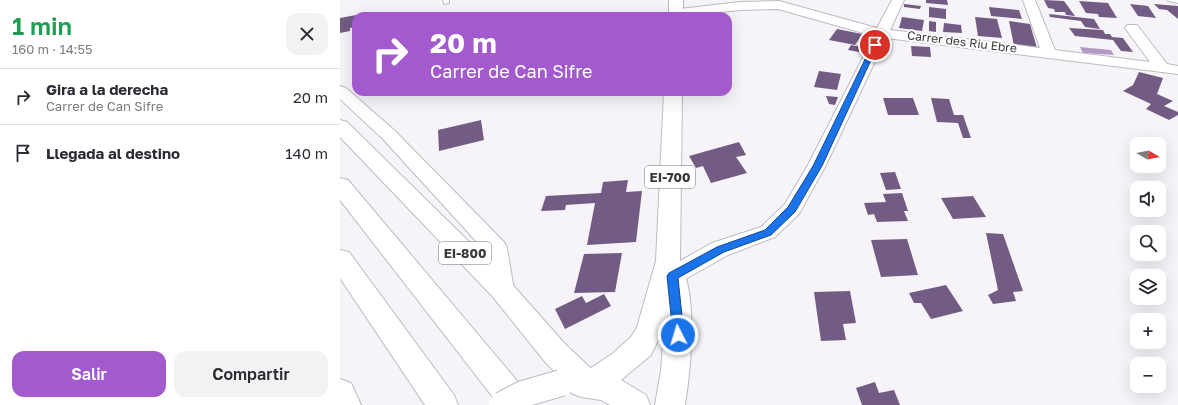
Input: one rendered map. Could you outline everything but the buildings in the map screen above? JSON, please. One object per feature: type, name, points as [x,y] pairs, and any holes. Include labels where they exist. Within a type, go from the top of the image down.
[{"type":"main road","name":"EI-700","points":[[670,405],[678,335],[670,269],[673,96]]},
{"type":"main road","name":"EI-800","points":[[340,126],[502,290],[556,354],[579,384]]},
{"type":"main road","points":[[340,185],[518,405]]},
{"type":"main road","points":[[340,259],[443,405]]},
{"type":"main road","name":"EI-700","points":[[579,384],[622,363],[641,346],[650,330],[670,269]]},
{"type":"main road","name":"EI-800","points":[[502,405],[511,399],[536,389],[579,384],[610,389],[627,398],[635,405]]},
{"type":"main road","points":[[340,393],[346,405]]},
{"type":"street","points":[[670,269],[768,232],[792,210],[817,166],[881,32],[898,0]]},
{"type":"street","points":[[1029,0],[1049,53]]},
{"type":"street","name":"Carrer des Riu Ebre","points":[[676,10],[779,5],[874,32],[1178,70]]},
{"type":"street","points":[[1132,28],[1162,68]]},
{"type":"street","points":[[340,91],[389,135],[496,248],[502,290]]},
{"type":"lane","points":[[1171,0],[1178,1]]},
{"type":"shaded area","points":[[1080,47],[1111,50],[1114,55],[1083,53]]},
{"type":"route","points":[[678,335],[672,276],[720,250],[768,232],[792,210],[817,166],[875,45]]}]
